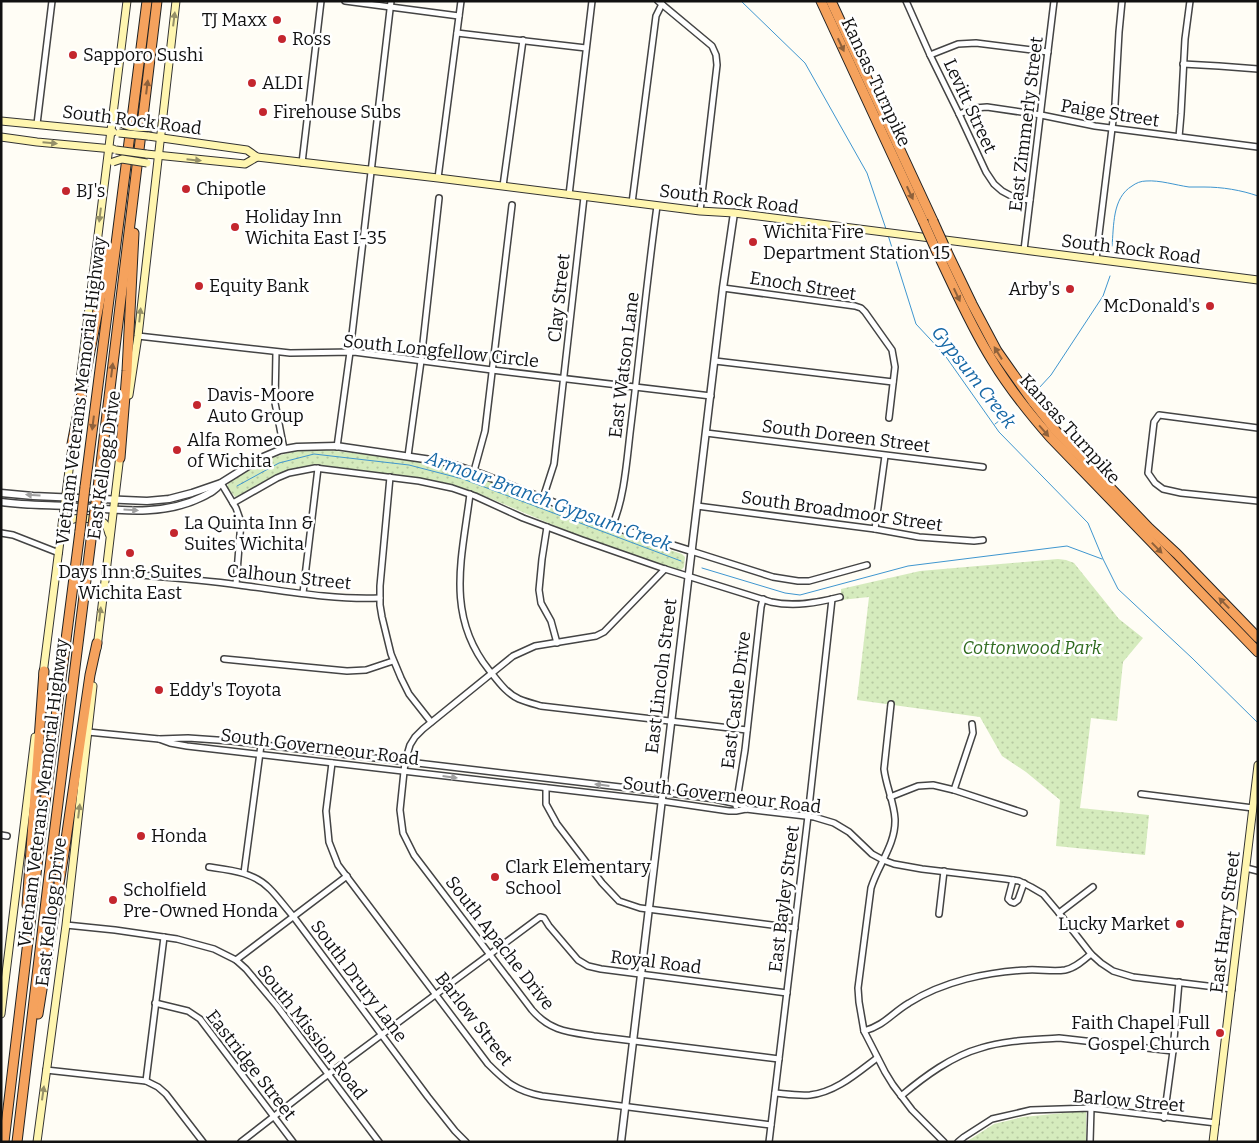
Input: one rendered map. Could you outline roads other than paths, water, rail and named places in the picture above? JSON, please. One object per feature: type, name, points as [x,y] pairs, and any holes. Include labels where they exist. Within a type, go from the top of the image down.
[{"type":"highway","name":"Vietnam Veterans Memorial Highway","points":[[4,1142],[39,849],[147,1]]},
{"type":"highway","name":"Vietnam Veterans Memorial Highway","points":[[18,1141],[157,1]]},
{"type":"highway","name":"Kansas Turnpike","points":[[821,1],[964,310],[991,360],[1021,402],[1050,437],[1257,652]]},
{"type":"highway","name":"Kansas Turnpike","points":[[831,1],[947,252],[996,352],[1056,431],[1258,638]]},
{"type":"highway","points":[[72,444],[126,166]]},
{"type":"highway","points":[[120,458],[127,371],[137,169]]},
{"type":"highway","points":[[18,1141],[90,675],[97,643]]},
{"type":"highway","points":[[16,1042],[44,671]]},
{"type":"main road","name":"East Kellogg Drive","points":[[1,1014],[105,174],[112,149],[110,132],[127,1]]},
{"type":"main road","name":"East Kellogg Drive","points":[[37,1142],[66,925],[113,509],[138,336],[176,1]]},
{"type":"main road","points":[[113,110],[121,123],[146,128],[160,122],[163,117]]},
{"type":"main road","name":"South Rock Road","points":[[1,121],[148,136],[247,150],[257,157],[302,163],[700,211],[734,213],[1258,280]]},
{"type":"main road","name":"South Rock Road","points":[[1,137],[159,156],[245,164],[257,157]]},
{"type":"main road","points":[[105,174],[113,162],[122,158],[146,163],[154,169],[156,175]]},
{"type":"main road","points":[[62,531],[66,524],[77,518],[97,520],[103,522],[108,528],[110,536]]},
{"type":"main road","name":"East Harry Street","points":[[1213,1142],[1258,765]]},
{"type":"street","points":[[37,124],[52,1]]},
{"type":"street","points":[[302,163],[322,1]]},
{"type":"street","points":[[344,1],[459,16]]},
{"type":"street","points":[[337,447],[350,352],[390,1]]},
{"type":"street","points":[[438,178],[461,1]]},
{"type":"street","points":[[568,194],[592,1]]},
{"type":"street","name":"Levitt Street","points":[[906,1],[986,172],[994,184],[1002,191],[1015,198],[1030,200]]},
{"type":"street","name":"East Zimmerly Street","points":[[1024,250],[1054,1]]},
{"type":"street","points":[[1096,259],[1115,104],[1122,1]]},
{"type":"street","points":[[1179,138],[1185,39],[1190,1]]},
{"type":"street","points":[[632,203],[656,16],[660,3],[712,46],[716,55],[717,65],[700,211]]},
{"type":"street","points":[[457,33],[586,48]]},
{"type":"street","points":[[503,186],[523,40]]},
{"type":"street","points":[[930,55],[958,44],[976,43],[1048,52]]},
{"type":"street","points":[[1184,64],[1258,70]]},
{"type":"street","name":"Paige Street","points":[[959,114],[975,108],[987,107],[1095,126],[1258,147]]},
{"type":"street","name":"Clay Street","points":[[543,498],[554,464],[584,196]]},
{"type":"street","points":[[408,456],[421,362],[439,198]]},
{"type":"street","points":[[474,471],[485,431],[512,205]]},
{"type":"street","name":"East Watson Lane","points":[[612,526],[621,497],[657,206]]},
{"type":"street","name":"East Lincoln Street","points":[[621,1142],[723,288],[734,213]]},
{"type":"street","name":"Enoch Street","points":[[723,288],[855,306],[863,310],[892,350],[895,367],[893,382]]},
{"type":"street","name":"South Longfellow Circle","points":[[138,336],[290,354],[350,352],[710,396]]},
{"type":"street","points":[[276,352],[274,403],[284,449]]},
{"type":"street","points":[[715,361],[893,382],[889,418]]},
{"type":"street","points":[[1258,428],[1158,415],[1154,422],[1148,472],[1155,483],[1163,489],[1181,493],[1258,501]]},
{"type":"street","name":"South Doreen Street","points":[[706,433],[984,467]]},
{"type":"street","points":[[1,493],[147,501],[169,499],[221,482],[261,458],[280,450],[297,447],[337,447],[445,462],[474,471],[612,526],[773,577],[809,581],[867,565]]},
{"type":"street","points":[[875,529],[885,456]]},
{"type":"street","points":[[233,503],[289,473],[315,468],[419,481],[470,494],[582,540],[779,604],[797,605],[840,597]]},
{"type":"street","points":[[303,593],[318,468]]},
{"type":"street","points":[[390,477],[380,598],[382,617],[386,640],[409,694],[431,722]]},
{"type":"street","points":[[221,482],[239,514],[241,522],[236,584]]},
{"type":"street","points":[[1,502],[156,510],[193,502],[216,489],[221,482]]},
{"type":"street","points":[[470,494],[459,583],[463,620],[479,658],[513,696],[541,706],[747,730]]},
{"type":"street","name":"South Broadmoor Street","points":[[697,506],[875,529],[919,537],[984,540]]},
{"type":"street","points":[[547,527],[539,590],[541,603],[551,621],[557,643]]},
{"type":"street","points":[[1,533],[14,535],[59,552]]},
{"type":"street","name":"South Apache Drive","points":[[665,568],[604,632],[596,636],[535,646],[514,656],[415,737],[410,745],[405,762],[400,810],[403,833],[414,855],[532,1010],[548,1026],[570,1033],[779,1059]]},
{"type":"street","name":"Calhoun Street","points":[[106,572],[236,584],[360,599],[380,598]]},
{"type":"street","name":"East Castle Drive","points":[[736,811],[763,599]]},
{"type":"street","name":"East Bayley Street","points":[[769,1142],[832,599]]},
{"type":"street","points":[[224,659],[347,671],[366,670],[394,661]]},
{"type":"street","points":[[891,704],[884,769],[894,810],[895,826],[893,835],[870,888],[858,988],[859,1002],[864,1031],[885,1072],[912,1110],[944,1142]]},
{"type":"street","points":[[954,790],[973,733],[972,724]]},
{"type":"street","name":"South Governeour Road","points":[[88,732],[159,740],[188,746],[736,811],[746,809],[808,816],[827,820],[844,828],[872,854],[882,860],[900,866],[1013,880],[1024,884],[1042,894],[1091,954],[1106,967],[1120,973],[1133,977],[1232,989]]},
{"type":"street","points":[[188,738],[188,746]]},
{"type":"street","name":"South Governeour Road","points":[[159,740],[188,738],[261,745],[621,787],[714,799],[737,804]]},
{"type":"street","points":[[244,873],[261,745]]},
{"type":"street","name":"Barlow Street","points":[[332,763],[326,811],[329,842],[338,865],[488,1064],[506,1082],[519,1090],[542,1096],[771,1125]]},
{"type":"street","points":[[890,797],[925,785],[940,786],[1024,813]]},
{"type":"street","points":[[546,788],[546,804],[557,824],[602,883],[619,900],[640,908],[795,928]]},
{"type":"street","points":[[1141,794],[1253,808]]},
{"type":"street","points":[[737,804],[742,805],[746,809]]},
{"type":"street","name":"South Drury Lane","points":[[208,867],[244,873],[270,888],[294,917],[434,1104],[466,1142]]},
{"type":"street","points":[[1246,868],[1258,870]]},
{"type":"street","points":[[939,914],[944,871]]},
{"type":"street","points":[[236,960],[347,876]]},
{"type":"street","points":[[1013,880],[1008,898],[1011,902],[1014,903],[1018,900],[1024,884]]},
{"type":"street","points":[[1059,913],[1093,887]]},
{"type":"street","name":"Royal Road","points":[[490,954],[540,917],[544,918],[578,960],[588,966],[787,993]]},
{"type":"street","name":"South Mission Road","points":[[66,925],[176,939],[214,949],[236,960],[277,1006],[379,1142]]},
{"type":"street","points":[[146,1081],[164,937]]},
{"type":"street","points":[[241,1142],[328,1074],[490,954]]},
{"type":"street","points":[[864,1031],[880,1025],[901,1008],[918,998],[963,980],[985,974],[1003,972],[1065,970],[1076,966],[1091,954]]},
{"type":"street","points":[[1164,1118],[1173,1051],[1178,982]]},
{"type":"street","name":"Eastridge Street","points":[[155,1003],[188,1010],[200,1019],[293,1142]]},
{"type":"street","points":[[901,1096],[956,1058],[981,1048],[998,1044],[1068,1039],[1173,1051]]},
{"type":"street","points":[[774,1093],[802,1096],[828,1090],[844,1082],[877,1058]]},
{"type":"street","points":[[46,1070],[146,1081],[158,1087],[166,1094],[203,1142]]},
{"type":"street","points":[[1090,1108],[1090,1142]]},
{"type":"street","name":"Barlow Street","points":[[958,1142],[992,1119],[1030,1110],[1090,1108],[1216,1123]]},
{"type":"waterway","name":"Gypsum Creek","points":[[741,1],[805,63],[867,173],[886,229]]},
{"type":"waterway","points":[[1112,246],[1117,205],[1125,191],[1139,182],[1157,181],[1189,187],[1225,188],[1258,196]]},
{"type":"waterway","name":"Gypsum Creek","points":[[888,235],[916,324],[944,354],[999,432],[1088,523],[1118,589],[1258,723]]},
{"type":"waterway","points":[[1039,388],[1051,375],[1103,296],[1110,276]]},
{"type":"waterway","points":[[995,424],[1008,414]]},
{"type":"waterway","name":"Armour Branch Gypsum Creek","points":[[237,486],[279,463],[314,454],[409,465],[463,479],[681,561]]},
{"type":"waterway","name":"Armour Branch Gypsum Creek","points":[[702,568],[785,593],[800,595],[908,566],[1067,546],[1102,559]]},
{"type":"place","name":"TJ Maxx","points":[[277,20]]},
{"type":"place","name":"Ross","points":[[282,39]]},
{"type":"place","name":"Sapporo Sushi","points":[[73,55]]},
{"type":"place","name":"ALDI","points":[[252,83]]},
{"type":"place","name":"Firehouse Subs","points":[[263,112]]},
{"type":"place","name":"Chipotle","points":[[186,189]]},
{"type":"place","name":"BJ's","points":[[66,191]]},
{"type":"place","name":"Holiday Inn Wichita East I-35","points":[[235,227]]},
{"type":"place","name":"Wichita Fire Department Station 15","points":[[753,242]]},
{"type":"place","name":"Equity Bank","points":[[199,286]]},
{"type":"place","name":"Arby's","points":[[1070,289]]},
{"type":"place","name":"McDonald's","points":[[1210,306]]},
{"type":"place","name":"Davis-Moore Auto Group","points":[[197,405]]},
{"type":"place","name":"Alfa Romeo of Wichita","points":[[177,450]]},
{"type":"place","name":"La Quinta Inn & Suites Wichita","points":[[174,533]]},
{"type":"place","name":"Days Inn & Suites Wichita East","points":[[130,553]]},
{"type":"place","name":"Eddy's Toyota","points":[[159,690]]},
{"type":"place","name":"Honda","points":[[141,836]]},
{"type":"place","name":"Clark Elementary School","points":[[495,877]]},
{"type":"place","name":"Scholfield Pre-Owned Honda","points":[[113,900]]},
{"type":"place","name":"Lucky Market","points":[[1180,924]]},
{"type":"place","name":"Faith Chapel Full Gospel Church","points":[[1220,1033]]},
{"type":"park label","name":"Cottonwood Park","points":[[1032,648]]}]
